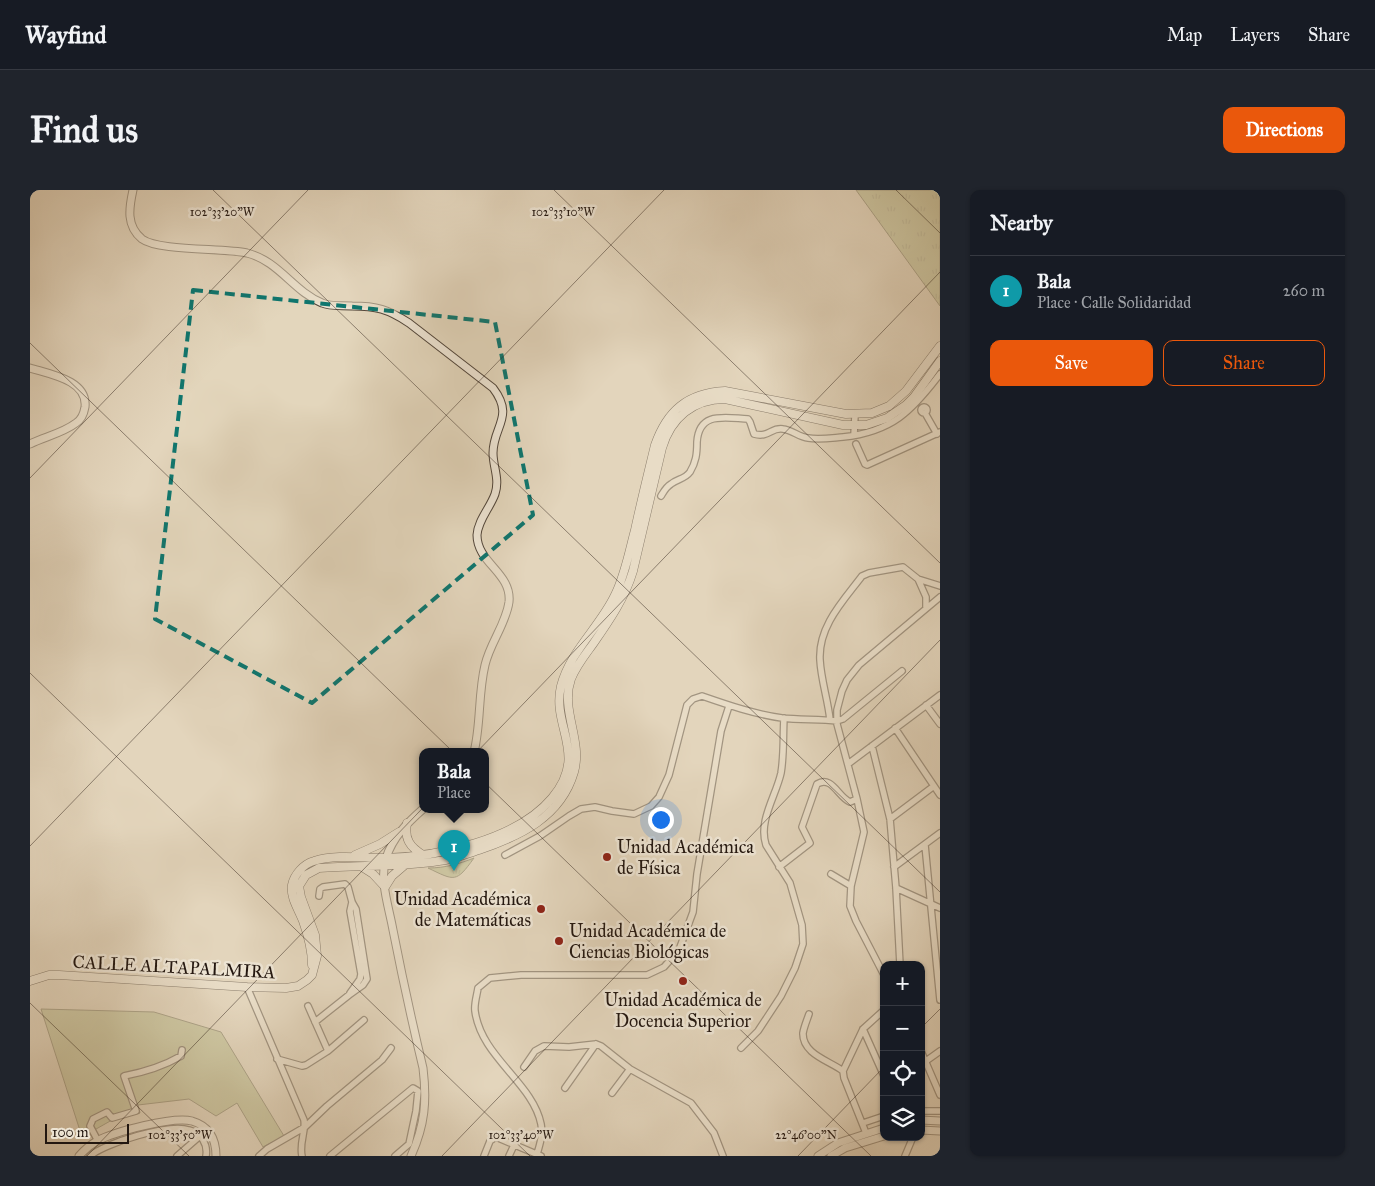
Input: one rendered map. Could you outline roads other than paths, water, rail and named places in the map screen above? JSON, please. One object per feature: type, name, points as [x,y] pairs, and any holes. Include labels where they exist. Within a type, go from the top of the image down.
[{"type":"main road","points":[[312,975],[316,964],[317,948],[313,929],[300,891],[302,880],[309,872],[319,868],[360,866],[460,848],[525,822],[545,806],[560,786],[569,759],[560,708],[563,680],[574,657],[602,618],[619,586],[626,566],[655,445],[662,426],[671,414],[692,398],[707,393],[724,391],[855,415],[872,413],[896,402],[940,346]]},
{"type":"main road","points":[[312,975],[310,946],[306,928],[292,895],[293,883],[301,869],[311,861],[350,857],[406,864],[450,860],[529,829],[545,817],[564,794],[574,774],[576,757],[576,741],[568,703],[571,679],[612,616],[627,589],[664,442],[670,429],[679,417],[699,404],[716,399],[725,399],[843,425],[866,425],[878,422],[900,410],[914,396],[940,361]]},
{"type":"main road","points":[[407,823],[406,839],[415,850],[423,855]]},
{"type":"main road","points":[[350,857],[362,853],[399,832]]},
{"type":"main road","points":[[360,866],[373,874],[385,887],[392,876],[406,864]]},
{"type":"main road","name":"CALLE ALTAPALMIRA","points":[[30,981],[49,975],[59,975],[247,987],[292,988],[302,984],[312,975]]},
{"type":"street","points":[[133,190],[130,220],[133,228],[145,241],[160,246],[240,252],[252,255],[273,264],[305,293],[320,302],[332,306],[370,306],[387,310],[409,322],[493,388],[499,396],[503,420],[493,452],[497,484],[493,498],[480,524],[478,539],[480,551],[504,579],[508,588],[509,600],[507,612],[485,664],[474,748]]},
{"type":"street","points":[[30,368],[73,384],[83,394],[85,405],[82,416],[76,423],[30,444]]},
{"type":"street","points":[[661,496],[672,482],[689,474],[696,461],[698,436],[703,424],[707,420],[720,418],[748,420],[754,434],[762,436],[779,428],[790,430],[807,438],[854,436],[890,424],[901,417],[921,399],[940,374]]},
{"type":"street","points":[[856,444],[867,465],[938,433],[926,413]]},
{"type":"street","points":[[854,436],[855,415]]},
{"type":"street","points":[[830,720],[820,658],[821,641],[832,616],[862,576],[903,567],[918,579],[940,586]]},
{"type":"street","points":[[918,579],[926,597],[926,607]]},
{"type":"street","points":[[880,966],[852,912],[850,901],[864,832],[837,724],[837,710],[847,680],[859,665],[940,597]]},
{"type":"street","points":[[505,855],[540,836],[581,809],[595,807],[634,814],[651,806],[659,797],[669,775],[686,710],[693,699],[702,696],[729,706],[784,718],[837,721],[843,719],[902,671]]},
{"type":"street","points":[[848,764],[940,695]]},
{"type":"street","points":[[926,705],[940,724]]},
{"type":"street","points":[[484,1156],[492,1138],[496,1137],[539,1155],[541,1139],[540,1123],[530,1100],[490,1048],[480,1030],[474,1010],[478,988],[490,978],[521,975],[646,975],[664,967],[678,950],[693,912],[697,874],[721,730],[729,706]]},
{"type":"street","points":[[741,1048],[758,1031],[781,996],[795,968],[803,944],[802,925],[792,890],[766,845],[763,834],[768,810],[781,773],[784,718]]},
{"type":"street","points":[[895,728],[940,795]]},
{"type":"street","points":[[872,746],[890,819],[900,961]]},
{"type":"street","points":[[779,867],[810,843],[802,828],[817,784],[827,782],[845,800],[850,802],[857,800]]},
{"type":"street","points":[[890,819],[934,786]]},
{"type":"street","points":[[412,1156],[419,1138],[424,1116],[423,1068],[404,991],[384,876],[385,861],[399,832],[419,813]]},
{"type":"street","points":[[894,867],[940,834]]},
{"type":"street","points":[[925,845],[940,1000]]},
{"type":"street","points":[[831,874],[852,886]]},
{"type":"street","points":[[315,1022],[349,995],[360,979],[361,974],[350,911],[352,902],[348,887],[345,884],[323,887],[320,889],[319,896]]},
{"type":"street","points":[[896,888],[940,908]]},
{"type":"street","points":[[247,987],[300,1111],[305,1127],[300,1145],[302,1156]]},
{"type":"street","points":[[308,1006],[328,1050]]},
{"type":"street","points":[[810,1014],[803,1032],[804,1039],[813,1054],[843,1071]]},
{"type":"street","points":[[866,1133],[843,1071],[863,1030],[880,1014]]},
{"type":"street","points":[[277,1059],[302,1066],[328,1050],[364,1020]]},
{"type":"street","points":[[863,1030],[880,1067]]},
{"type":"street","points":[[565,1088],[596,1044]]},
{"type":"street","points":[[524,1067],[535,1051],[544,1046],[569,1047],[596,1044],[601,1046],[630,1068],[691,1103],[714,1133],[723,1156]]},
{"type":"street","points":[[259,1156],[267,1149],[305,1127],[382,1060],[391,1048]]},
{"type":"street","points":[[98,1141],[90,1126],[93,1119],[107,1112],[112,1118],[136,1112],[124,1076],[146,1072],[165,1065],[181,1056],[182,1050]]},
{"type":"street","points":[[940,1051],[926,1061],[940,1095]]},
{"type":"street","points":[[612,1093],[630,1068]]},
{"type":"street","points":[[330,1156],[412,1088],[418,1091],[409,1144],[395,1156]]},
{"type":"street","points":[[925,1112],[940,1111]]},
{"type":"street","points":[[863,1123],[880,1117]]},
{"type":"street","points":[[925,1120],[940,1121]]},
{"type":"street","points":[[79,1156],[98,1141],[134,1129],[190,1121],[206,1128],[211,1134],[216,1156]]},
{"type":"street","points":[[818,1156],[838,1143],[880,1129]]},
{"type":"street","points":[[90,1156],[108,1145],[141,1135],[170,1130],[190,1130],[200,1136],[207,1148],[206,1156]]},
{"type":"street","points":[[925,1130],[940,1130]]},
{"type":"street","points":[[177,1156],[200,1136]]},
{"type":"street","points":[[831,1156],[844,1148],[880,1137]]},
{"type":"street","points":[[905,1156],[911,1141]]},
{"type":"street","points":[[509,1156],[514,1145]]},
{"type":"place","name":"Unidad Académica de Física","points":[[607,857]]},
{"type":"place","name":"Bala","points":[[454,871]]},
{"type":"place","name":"Unidad Académica de Matemáticas","points":[[541,909]]},
{"type":"place","name":"Unidad Académica de Ciencias Biológicas","points":[[559,941]]},
{"type":"place","name":"Unidad Académica de Docencia Superior","points":[[683,981]]}]
